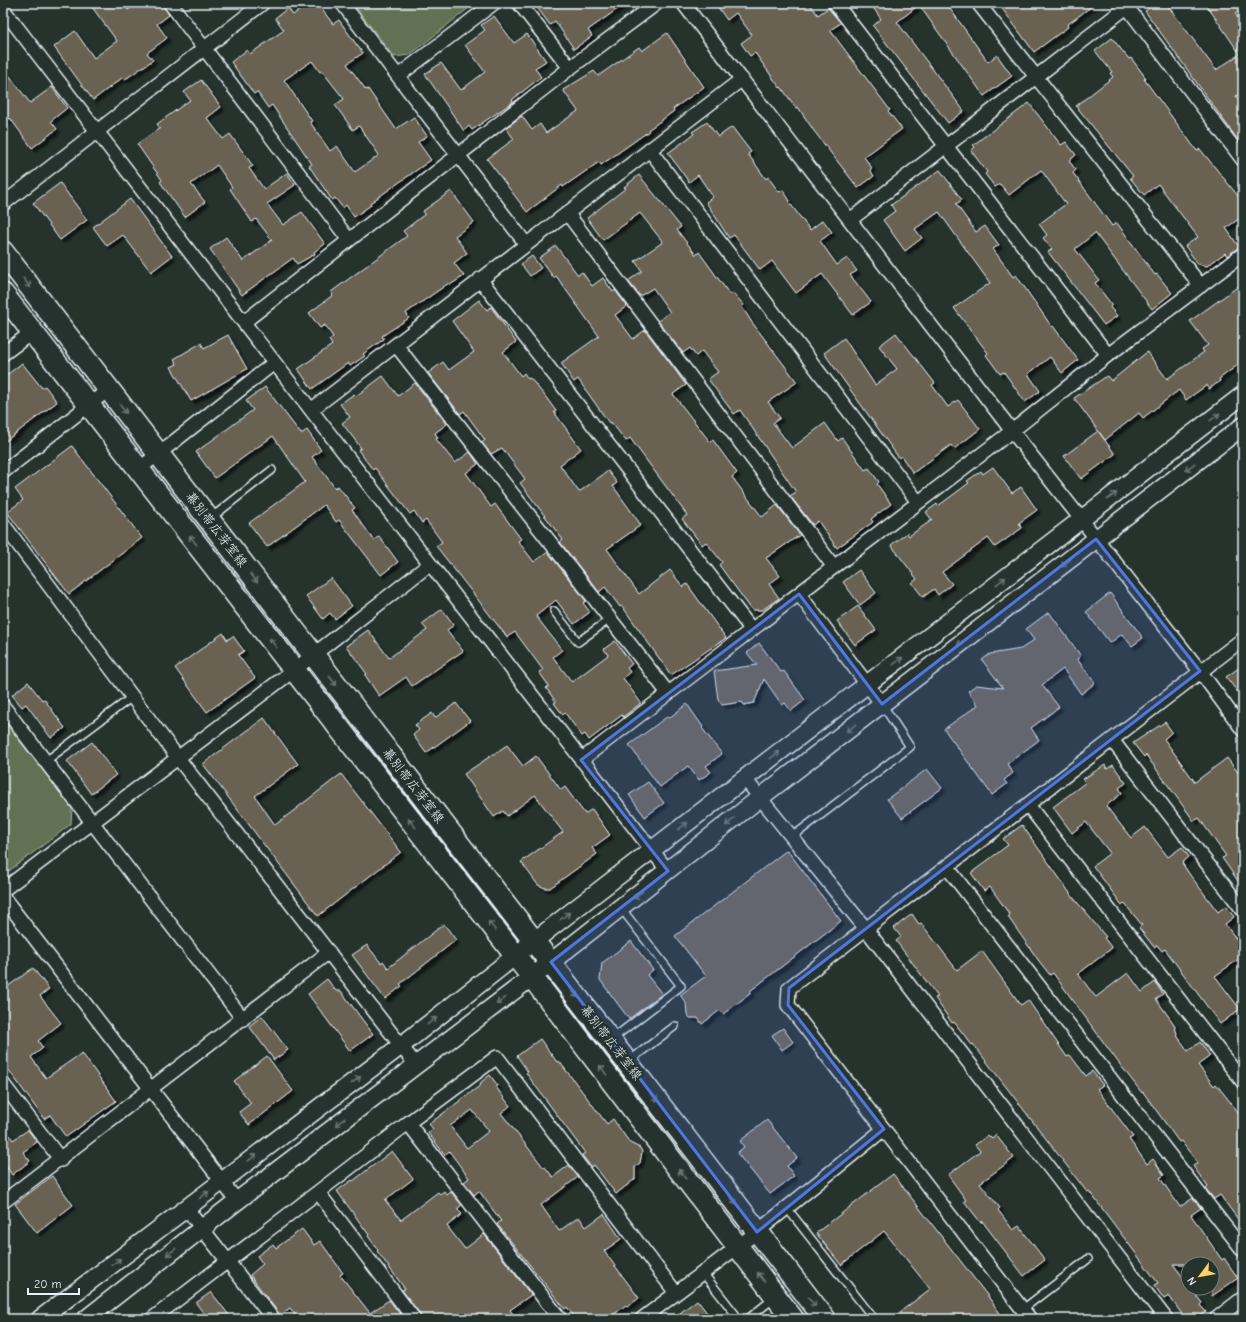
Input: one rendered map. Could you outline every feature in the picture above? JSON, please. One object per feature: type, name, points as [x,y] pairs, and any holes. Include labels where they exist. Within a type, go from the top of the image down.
[{"type":"main road","name":"幕別帯広芽室線","points":[[3,252],[825,1319]]},
{"type":"main road","name":"幕別帯広芽室線","points":[[3,294],[31,333],[139,469],[532,977],[793,1319]]},
{"type":"street","points":[[170,3],[349,240]]},
{"type":"street","points":[[3,204],[263,3]]},
{"type":"street","points":[[342,3],[526,244]]},
{"type":"street","points":[[398,76],[494,3]]},
{"type":"street","points":[[519,3],[570,68]]},
{"type":"street","points":[[244,322],[570,68],[657,3]]},
{"type":"street","points":[[683,3],[1012,431],[1200,671],[1243,730]]},
{"type":"street","points":[[835,3],[1108,355]]},
{"type":"street","points":[[978,3],[1201,286]]},
{"type":"street","points":[[850,220],[1036,78],[1128,4],[1243,160]]},
{"type":"street","points":[[3,9],[274,363],[668,871]]},
{"type":"street","points":[[311,410],[742,79]]},
{"type":"street","points":[[649,149],[918,502]]},
{"type":"street","points":[[567,213],[834,567]]},
{"type":"street","points":[[581,760],[1012,431],[1108,355],[1243,254]]},
{"type":"street","points":[[480,279],[752,630]]},
{"type":"street","points":[[3,354],[31,333]]},
{"type":"street","points":[[396,345],[668,693]]},
{"type":"street","points":[[139,469],[274,363]]},
{"type":"street","points":[[3,472],[88,404],[108,390]]},
{"type":"street","points":[[40,1319],[402,1045],[652,850],[1243,395]]},
{"type":"street","points":[[86,1319],[236,1201],[532,977],[761,797],[1243,426]]},
{"type":"street","points":[[3,524],[178,758],[416,1065]]},
{"type":"street","points":[[3,890],[94,823],[430,564]]},
{"type":"street","points":[[798,594],[882,704]]},
{"type":"street","points":[[1027,1314],[788,1005],[789,988],[1243,639]]},
{"type":"street","points":[[3,706],[243,1019]]},
{"type":"street","points":[[1112,740],[1243,910]]},
{"type":"street","points":[[745,779],[866,929],[1166,1319]]},
{"type":"street","points":[[1028,804],[1243,1082]]},
{"type":"street","points":[[946,868],[1243,1250]]},
{"type":"street","points":[[3,897],[150,1091],[236,1201]]},
{"type":"street","points":[[3,1202],[150,1091],[329,952]]},
{"type":"street","points":[[152,1319],[497,1056],[676,1293]]},
{"type":"street","points":[[3,1084],[60,1160]]},
{"type":"street","points":[[408,1123],[560,1319]]},
{"type":"street","points":[[642,1319],[757,1232],[884,1129]]},
{"type":"street","points":[[318,1192],[414,1319]]},
{"type":"street","points":[[186,1208],[273,1319]]},
{"type":"street","points":[[1216,1319],[1243,1298]]},
{"type":"lane","points":[[210,520],[272,470]]},
{"type":"lane","points":[[554,611],[578,642],[610,619]]},
{"type":"lane","points":[[46,761],[132,697]]},
{"type":"lane","points":[[792,837],[910,747],[882,704]]},
{"type":"lane","points":[[611,1041],[681,986],[621,908]]},
{"type":"lane","points":[[627,1062],[675,1026]]},
{"type":"lane","points":[[787,1208],[874,1319]]},
{"type":"lane","points":[[1027,1314],[1088,1259]]},
{"type":"lane","points":[[703,1273],[739,1319]]},
{"type":"lane","points":[[748,1319],[776,1297]]},
{"type":"highlighted area","points":[[1096,539],[1200,671],[789,988],[788,1005],[884,1129],[757,1232],[551,962],[668,871],[581,760],[799,594],[882,704]]},
{"type":"green space","points":[[353,3],[475,3],[410,55],[394,57]]},
{"type":"green space","points":[[3,720],[72,807],[71,824],[9,871],[3,870]]},
{"type":"building","points":[[89,3],[122,3],[128,10],[138,3],[162,3],[169,15],[157,24],[167,38],[147,53],[153,60],[124,80],[122,78],[93,100],[54,47],[75,31],[94,58],[117,41]]},
{"type":"building","points":[[309,3],[317,3],[333,24],[339,20],[363,53],[347,64],[366,90],[368,89],[396,129],[414,117],[427,136],[418,142],[431,160],[370,203],[371,205],[354,217],[346,205],[343,208],[335,198],[332,200],[309,166],[312,164],[272,105],[268,108],[257,92],[254,94],[231,62],[247,50],[250,54],[284,30],[275,18],[288,8],[293,15]],"holes":[[[312,61],[320,72],[322,71],[344,99],[335,105],[353,130],[359,126],[379,155],[355,172],[337,146],[330,151],[310,122],[312,121],[284,80]]]},
{"type":"building","points":[[534,3],[626,3],[588,30],[592,36],[574,49],[555,21],[550,25]]},
{"type":"building","points":[[715,3],[809,3],[818,15],[828,8],[841,23],[830,30],[890,110],[888,111],[902,129],[864,157],[872,168],[870,170],[874,176],[858,188],[814,131],[798,107],[796,108],[781,87],[780,88],[755,53],[750,56],[741,43],[752,35],[736,13],[727,20]]},
{"type":"building","points":[[870,3],[946,3],[988,62],[997,55],[1012,76],[984,96],[919,5],[897,22],[964,111],[948,123],[873,26],[881,19]]},
{"type":"building","points":[[998,3],[1096,3],[1067,25],[1068,27],[1034,52]]},
{"type":"building","points":[[1156,3],[1166,3],[1216,70],[1240,54],[1205,3],[1243,3],[1243,8],[1235,14],[1243,24],[1243,91],[1236,96],[1243,105],[1243,147],[1145,11]]},
{"type":"building","points":[[494,16],[514,43],[527,34],[546,61],[535,68],[541,77],[512,100],[513,102],[472,130],[469,126],[464,131],[425,74],[441,63],[461,90],[485,72],[465,45],[485,30],[481,25]]},
{"type":"building","points":[[667,33],[704,87],[673,109],[674,111],[648,130],[649,131],[601,165],[599,162],[563,187],[562,185],[527,212],[487,159],[514,139],[506,128],[522,116],[532,130],[540,124],[546,133],[578,111],[563,90],[594,71],[598,76],[639,47],[642,51]]},
{"type":"building","points":[[1112,38],[1129,59],[1131,58],[1146,78],[1144,79],[1197,151],[1200,149],[1243,202],[1243,216],[1226,228],[1239,247],[1227,256],[1225,253],[1207,266],[1198,264],[1185,246],[1198,237],[1158,184],[1144,195],[1130,178],[1133,176],[1076,106],[1113,77],[1110,73],[1112,72],[1095,51]]},
{"type":"building","points":[[3,67],[30,103],[52,87],[67,108],[51,121],[57,129],[32,148],[10,118],[3,124]]},
{"type":"building","points":[[201,80],[221,107],[207,118],[223,139],[230,134],[253,166],[249,168],[264,189],[287,173],[295,185],[267,204],[283,225],[302,212],[325,244],[314,252],[315,254],[297,264],[293,258],[242,295],[210,249],[226,237],[243,261],[272,240],[256,219],[252,222],[230,189],[232,187],[217,165],[191,184],[205,202],[185,217],[160,182],[162,180],[137,144],[160,128],[157,124],[190,100],[184,92]]},
{"type":"building","points":[[1029,103],[1061,145],[1066,142],[1076,155],[1069,161],[1076,170],[1073,173],[1112,226],[1117,223],[1155,275],[1157,274],[1172,293],[1152,309],[1095,233],[1075,249],[1099,280],[1095,283],[1112,305],[1110,307],[1117,316],[1104,325],[1048,252],[1052,249],[1043,238],[1047,235],[1039,224],[1066,204],[1041,170],[1009,195],[1000,184],[995,187],[985,174],[987,172],[971,151],[975,147],[973,145]]},
{"type":"building","points":[[707,122],[718,137],[732,127],[751,152],[748,154],[766,179],[768,177],[779,192],[783,190],[790,201],[789,202],[810,230],[823,220],[832,232],[820,241],[837,265],[847,258],[857,271],[850,275],[871,302],[853,315],[822,274],[796,293],[772,261],[760,270],[734,235],[729,238],[706,202],[713,197],[698,175],[689,182],[668,153],[694,134],[692,132]]},
{"type":"building","points":[[940,170],[962,200],[956,204],[976,232],[985,226],[999,245],[993,249],[1013,277],[1016,275],[1052,327],[1053,326],[1078,360],[1062,373],[1050,357],[1028,374],[1040,391],[1025,402],[1004,372],[1000,374],[986,355],[988,353],[954,308],[990,283],[939,212],[915,229],[922,238],[905,251],[883,220],[895,211],[891,205]]},
{"type":"building","points":[[639,175],[681,227],[677,230],[696,255],[699,252],[730,295],[733,293],[744,305],[742,307],[751,321],[797,382],[768,402],[780,418],[773,423],[792,448],[825,423],[838,441],[842,438],[865,470],[869,468],[879,482],[877,484],[891,504],[871,519],[873,522],[837,548],[818,521],[813,525],[790,496],[796,492],[740,410],[734,414],[708,379],[718,372],[702,351],[696,356],[690,348],[683,353],[658,321],[670,312],[653,288],[640,296],[628,281],[642,271],[635,261],[663,242],[640,213],[603,240],[587,218],[626,188],[624,187]]},
{"type":"building","points":[[60,183],[87,220],[60,240],[33,203]]},
{"type":"building","points":[[451,191],[474,222],[455,236],[467,253],[454,263],[464,276],[450,285],[449,283],[406,313],[409,318],[382,336],[384,339],[363,354],[365,356],[350,366],[348,363],[312,389],[298,369],[332,345],[329,340],[333,337],[325,325],[320,328],[309,313],[333,295],[331,292],[407,236],[403,231],[425,214],[423,211]]},
{"type":"building","points":[[130,199],[172,256],[151,272],[123,235],[107,246],[93,227]]},
{"type":"building","points":[[556,246],[578,275],[582,272],[592,286],[603,278],[613,292],[615,290],[627,306],[615,315],[633,339],[645,330],[670,363],[686,385],[673,394],[710,442],[713,440],[737,473],[732,477],[762,517],[777,505],[800,535],[766,558],[780,576],[769,584],[779,598],[762,610],[752,610],[719,565],[722,562],[706,542],[702,545],[682,519],[687,515],[630,438],[626,441],[611,422],[609,423],[578,379],[574,382],[561,363],[599,336],[556,276],[554,278],[539,258]]},
{"type":"building","points":[[532,256],[541,268],[530,276],[521,264]]},
{"type":"building","points":[[1243,283],[1243,361],[1219,379],[1220,381],[1209,389],[1207,385],[1186,400],[1179,390],[1143,418],[1139,413],[1105,440],[1074,398],[1107,376],[1111,381],[1147,352],[1167,379],[1204,352],[1202,349],[1208,345],[1190,321]]},
{"type":"building","points":[[479,300],[487,310],[491,307],[516,342],[503,352],[521,376],[524,373],[528,379],[530,378],[545,396],[556,411],[554,412],[581,449],[560,465],[579,492],[608,471],[617,483],[613,486],[641,525],[607,549],[639,594],[670,570],[683,587],[687,584],[726,638],[671,675],[622,606],[620,607],[605,587],[599,592],[560,542],[563,540],[520,483],[525,479],[502,448],[491,454],[482,443],[485,440],[464,411],[460,414],[428,373],[443,362],[449,370],[474,352],[452,321]]},
{"type":"building","points":[[896,333],[935,383],[932,385],[948,407],[958,400],[980,429],[954,449],[951,445],[913,473],[901,456],[899,458],[824,353],[844,338],[875,385],[897,369],[879,346]]},
{"type":"building","points":[[228,335],[247,369],[191,401],[171,367],[177,364],[174,359],[201,343],[204,348]]},
{"type":"building","points":[[22,363],[42,388],[45,386],[57,402],[3,443],[3,378]]},
{"type":"building","points":[[383,376],[398,396],[415,383],[447,424],[435,433],[438,438],[436,439],[455,463],[470,452],[478,464],[466,473],[491,507],[495,504],[521,539],[518,541],[534,562],[548,552],[586,601],[583,603],[590,612],[574,624],[556,600],[536,616],[562,650],[553,657],[572,682],[608,655],[604,649],[615,641],[632,664],[627,668],[630,672],[623,678],[641,703],[623,717],[622,715],[589,740],[585,734],[582,736],[565,713],[563,715],[554,703],[556,702],[546,688],[549,686],[539,672],[543,670],[515,632],[507,637],[436,546],[442,542],[426,520],[422,523],[414,511],[410,514],[375,468],[373,470],[358,450],[361,448],[342,423],[350,417],[340,404],[354,394],[356,396]]},
{"type":"building","points":[[265,387],[301,434],[307,430],[321,450],[312,457],[335,488],[338,486],[355,508],[352,510],[374,540],[379,536],[398,562],[381,575],[339,520],[336,522],[324,505],[267,547],[249,523],[305,482],[273,436],[215,478],[196,452],[253,410],[246,401]]},
{"type":"building","points":[[1098,431],[1115,454],[1081,479],[1064,456]]},
{"type":"building","points":[[72,446],[142,538],[69,594],[7,512],[23,500],[15,489]]},
{"type":"building","points":[[993,467],[1012,493],[1021,487],[1037,510],[1019,523],[1022,528],[995,547],[988,538],[942,572],[952,584],[938,595],[934,589],[923,597],[912,583],[917,579],[891,545],[907,533],[909,536],[932,520],[926,512],[937,504],[938,506],[969,483],[967,481],[981,471],[983,474]]},
{"type":"building","points":[[859,570],[876,593],[860,605],[843,582]]},
{"type":"building","points":[[331,578],[352,606],[335,619],[330,613],[323,619],[306,596]]},
{"type":"building","points":[[1110,593],[1143,638],[1132,646],[1122,634],[1110,643],[1086,612]]},
{"type":"building","points":[[858,606],[876,630],[855,645],[837,621]]},
{"type":"building","points":[[442,609],[454,625],[447,630],[463,651],[412,686],[406,677],[379,696],[365,675],[367,674],[346,646],[368,630],[389,658],[427,630],[422,624]]},
{"type":"building","points":[[1049,612],[1081,656],[1077,659],[1095,683],[1081,694],[1063,669],[1042,685],[1059,707],[1031,728],[1039,740],[1007,764],[1013,773],[1004,780],[1007,784],[992,795],[944,729],[978,705],[968,691],[976,685],[1003,688],[982,660],[990,654],[1021,649],[1034,640],[1026,629]]},
{"type":"building","points":[[223,633],[227,640],[233,636],[244,651],[238,655],[255,678],[207,712],[175,668]]},
{"type":"building","points":[[759,643],[781,672],[784,671],[805,700],[791,711],[785,703],[782,705],[764,679],[754,703],[744,705],[742,702],[722,705],[718,699],[714,671],[757,665],[747,653]]},
{"type":"building","points":[[1243,665],[1243,699],[1226,677]]},
{"type":"building","points":[[28,682],[42,700],[44,699],[65,728],[51,738],[26,704],[22,707],[12,695]]},
{"type":"building","points":[[456,703],[470,721],[426,753],[413,735],[419,730],[415,725],[432,713],[435,718]]},
{"type":"building","points":[[687,704],[703,727],[702,728],[722,754],[706,766],[711,772],[699,780],[688,766],[660,787],[629,745]]},
{"type":"building","points":[[264,718],[298,764],[255,796],[275,825],[341,774],[401,852],[318,916],[203,764]]},
{"type":"building","points":[[1165,722],[1172,732],[1164,739],[1195,782],[1227,758],[1243,779],[1243,888],[1222,858],[1226,856],[1199,818],[1194,821],[1146,755],[1144,757],[1133,743]]},
{"type":"building","points":[[92,742],[116,775],[91,794],[67,761]]},
{"type":"building","points":[[507,745],[523,766],[536,756],[561,790],[565,787],[585,814],[592,809],[610,835],[592,848],[597,854],[550,888],[545,888],[538,885],[521,862],[563,832],[535,795],[507,816],[503,811],[494,817],[464,774]]},
{"type":"building","points":[[1105,765],[1107,769],[1113,765],[1126,783],[1119,788],[1122,793],[1106,806],[1131,838],[1145,827],[1168,857],[1182,847],[1189,857],[1182,863],[1190,875],[1218,912],[1226,906],[1234,917],[1225,924],[1243,948],[1243,956],[1215,976],[1240,1009],[1220,1024],[1165,949],[1162,951],[1157,945],[1154,947],[1139,928],[1142,925],[1124,903],[1122,905],[1093,866],[1110,853],[1086,822],[1072,833],[1053,807],[1086,782],[1083,779]]},
{"type":"building","points":[[927,769],[942,788],[902,818],[887,799]]},
{"type":"building","points":[[648,782],[664,803],[645,817],[629,795]]},
{"type":"building","points":[[1022,825],[1072,896],[1106,937],[1104,938],[1112,948],[1078,974],[1094,995],[1096,997],[1128,973],[1142,992],[1155,982],[1163,994],[1156,999],[1174,1024],[1178,1037],[1188,1051],[1200,1042],[1210,1056],[1198,1065],[1214,1086],[1216,1084],[1243,1118],[1243,1226],[1220,1195],[1214,1199],[1206,1189],[1208,1187],[1193,1166],[1198,1163],[1181,1141],[1179,1142],[1053,973],[1050,975],[1039,961],[1008,917],[1010,915],[990,887],[984,891],[971,873],[1008,845],[1003,839]]},
{"type":"building","points":[[787,850],[841,921],[750,991],[751,993],[723,1014],[720,1010],[702,1024],[698,1018],[690,1018],[687,1014],[686,1003],[680,995],[706,976],[675,936]]},
{"type":"building","points":[[912,914],[919,924],[921,923],[957,970],[982,951],[1021,1005],[1028,1000],[1067,1057],[1070,1055],[1086,1076],[1092,1071],[1103,1085],[1097,1089],[1133,1137],[1129,1139],[1147,1164],[1153,1159],[1164,1175],[1160,1178],[1180,1207],[1193,1198],[1201,1208],[1191,1215],[1219,1256],[1180,1256],[1180,1264],[1173,1264],[1180,1273],[1180,1296],[1197,1296],[1202,1303],[1200,1305],[1206,1312],[1197,1319],[1193,1319],[1189,1314],[1184,1317],[1169,1296],[1164,1299],[1154,1285],[1158,1283],[1089,1191],[1087,1192],[973,1044],[972,1045],[954,1022],[952,1023],[935,998],[938,997],[896,941],[901,937],[894,928]]},
{"type":"building","points":[[444,924],[456,940],[400,984],[402,986],[385,999],[352,955],[367,945],[381,963],[383,961],[388,968]]},
{"type":"building","points":[[631,941],[653,970],[647,975],[662,994],[629,1019],[600,980],[602,963]]},
{"type":"building","points":[[33,968],[49,989],[40,996],[61,1023],[38,1041],[43,1048],[31,1057],[46,1078],[82,1053],[116,1101],[66,1137],[50,1115],[44,1119],[3,1062],[3,990]]},
{"type":"building","points":[[327,979],[336,991],[341,991],[373,1034],[350,1051],[308,994]]},
{"type":"building","points":[[262,1016],[288,1050],[274,1060],[249,1026]]},
{"type":"building","points":[[783,1028],[793,1042],[782,1050],[772,1035]]},
{"type":"building","points":[[540,1039],[557,1062],[559,1061],[607,1124],[613,1119],[630,1143],[640,1148],[642,1152],[640,1163],[635,1167],[635,1179],[616,1194],[594,1165],[591,1167],[582,1155],[585,1153],[526,1073],[528,1072],[517,1056]]},
{"type":"building","points":[[267,1056],[293,1091],[249,1125],[239,1112],[251,1103],[234,1081]]},
{"type":"building","points":[[490,1075],[498,1086],[496,1087],[510,1106],[501,1113],[544,1168],[545,1167],[553,1177],[569,1165],[578,1177],[541,1205],[559,1231],[579,1217],[586,1227],[604,1214],[621,1239],[604,1251],[639,1298],[627,1307],[626,1305],[608,1319],[576,1319],[567,1307],[565,1309],[497,1224],[501,1221],[479,1191],[474,1195],[464,1182],[469,1178],[449,1151],[445,1155],[428,1133],[433,1129],[429,1124],[481,1085],[480,1083]],"holes":[[[472,1110],[489,1131],[467,1148],[450,1126]]]},
{"type":"building","points":[[767,1120],[797,1158],[787,1166],[794,1176],[770,1194],[737,1153],[744,1147],[740,1141]]},
{"type":"building","points":[[3,1125],[13,1140],[28,1130],[37,1142],[23,1152],[30,1161],[12,1175],[3,1162]]},
{"type":"building","points":[[988,1135],[992,1139],[996,1135],[1014,1158],[980,1183],[1000,1208],[998,1210],[1013,1230],[1019,1226],[1045,1260],[1024,1276],[982,1221],[981,1223],[964,1201],[966,1200],[948,1175],[980,1151],[975,1145]]},
{"type":"building","points":[[392,1151],[413,1179],[385,1200],[401,1220],[438,1192],[440,1194],[444,1191],[447,1195],[451,1192],[462,1205],[457,1209],[462,1214],[447,1226],[465,1249],[484,1234],[531,1295],[510,1310],[517,1319],[422,1319],[402,1290],[405,1289],[377,1251],[378,1250],[368,1236],[369,1235],[337,1191],[352,1180],[353,1181]]},
{"type":"building","points":[[893,1174],[1004,1319],[891,1319],[930,1289],[884,1231],[841,1265],[816,1233]]},
{"type":"building","points":[[52,1176],[73,1205],[37,1233],[15,1204]]},
{"type":"building","points":[[302,1229],[314,1245],[320,1241],[343,1273],[340,1275],[370,1313],[389,1300],[404,1319],[298,1319],[290,1308],[280,1315],[250,1275],[263,1264],[257,1256],[273,1244],[276,1248]]},
{"type":"building","points":[[1220,1257],[1222,1260],[1224,1258],[1238,1278],[1220,1290]]},
{"type":"building","points":[[211,1292],[232,1319],[208,1319],[196,1303]]},
{"type":"building","points":[[697,1300],[712,1319],[672,1319]]}]
